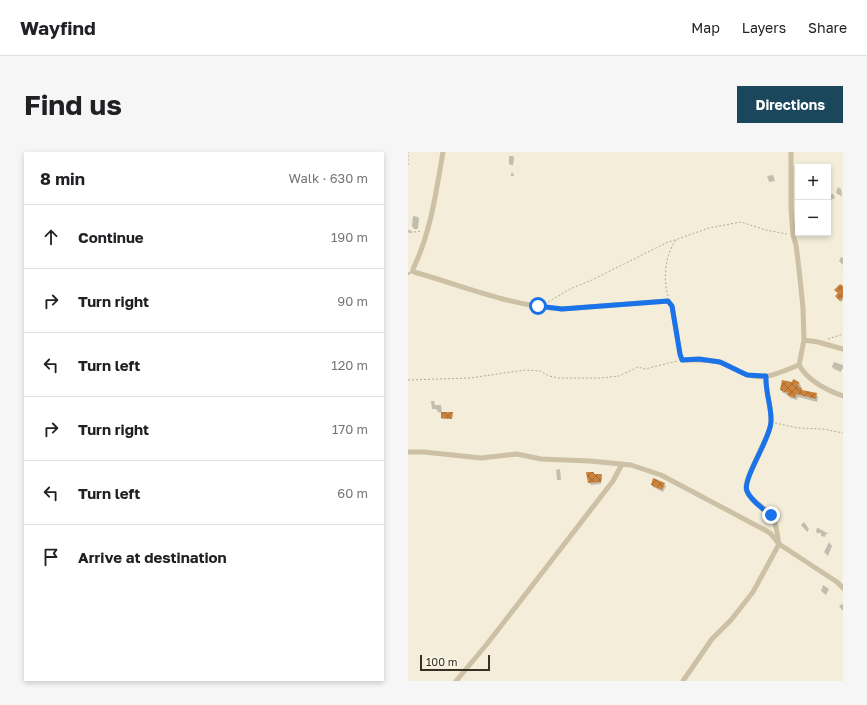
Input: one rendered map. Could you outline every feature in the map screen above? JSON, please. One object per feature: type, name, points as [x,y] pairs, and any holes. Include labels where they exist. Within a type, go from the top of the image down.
[{"type":"street","points":[[443,152],[429,228],[413,270],[414,272],[499,299],[541,307],[562,309],[670,302],[682,360],[699,359],[720,362],[747,375],[766,376],[799,365]]},
{"type":"street","points":[[791,152],[791,209],[803,308],[804,340],[799,365],[811,380],[832,392],[843,396]]},
{"type":"street","points":[[804,340],[843,349]]},
{"type":"street","points":[[683,681],[712,639],[731,620],[753,592],[779,544],[772,517],[748,493],[746,486],[747,478],[758,458],[771,422],[765,385],[766,376]]},
{"type":"street","points":[[408,452],[424,452],[481,458],[517,454],[541,459],[622,464],[660,475],[727,508],[770,533],[779,544],[837,582],[843,588]]},
{"type":"street","points":[[456,681],[487,644],[613,481],[622,464]]},
{"type":"lane","points":[[408,274],[413,270]]},
{"type":"path","points":[[408,152],[408,164]]},
{"type":"path","points":[[541,307],[570,289],[592,280],[666,243],[708,228],[741,222],[766,230],[793,235]]},
{"type":"path","points":[[410,232],[422,231],[429,228]]},
{"type":"path","points":[[670,302],[665,283],[666,274],[669,256],[673,244],[677,240]]},
{"type":"path","points":[[828,340],[843,334]]},
{"type":"path","points":[[408,380],[470,378],[524,370],[540,371],[549,376],[559,378],[601,378],[619,376],[638,367],[645,369],[682,360]]},
{"type":"path","points":[[771,422],[798,428],[823,429],[843,433]]},
{"type":"building","points":[[840,284],[843,286],[843,297],[840,301],[835,296],[838,293],[834,290]]},
{"type":"building","points":[[793,379],[799,382],[798,386],[802,388],[802,390],[817,393],[816,399],[796,394],[795,398],[780,390],[782,380],[792,382]]},
{"type":"building","points":[[441,412],[453,412],[452,419],[441,418]]},
{"type":"building","points":[[586,472],[602,474],[601,482],[588,483]]},
{"type":"building","points":[[653,478],[665,483],[662,490],[651,485]]},
{"type":"route","points":[[538,306],[562,309],[620,306],[668,301],[672,303],[682,360],[699,359],[720,362],[747,375],[766,376],[765,385],[771,415],[770,430],[758,458],[747,478],[746,490],[763,509],[771,515]]}]
